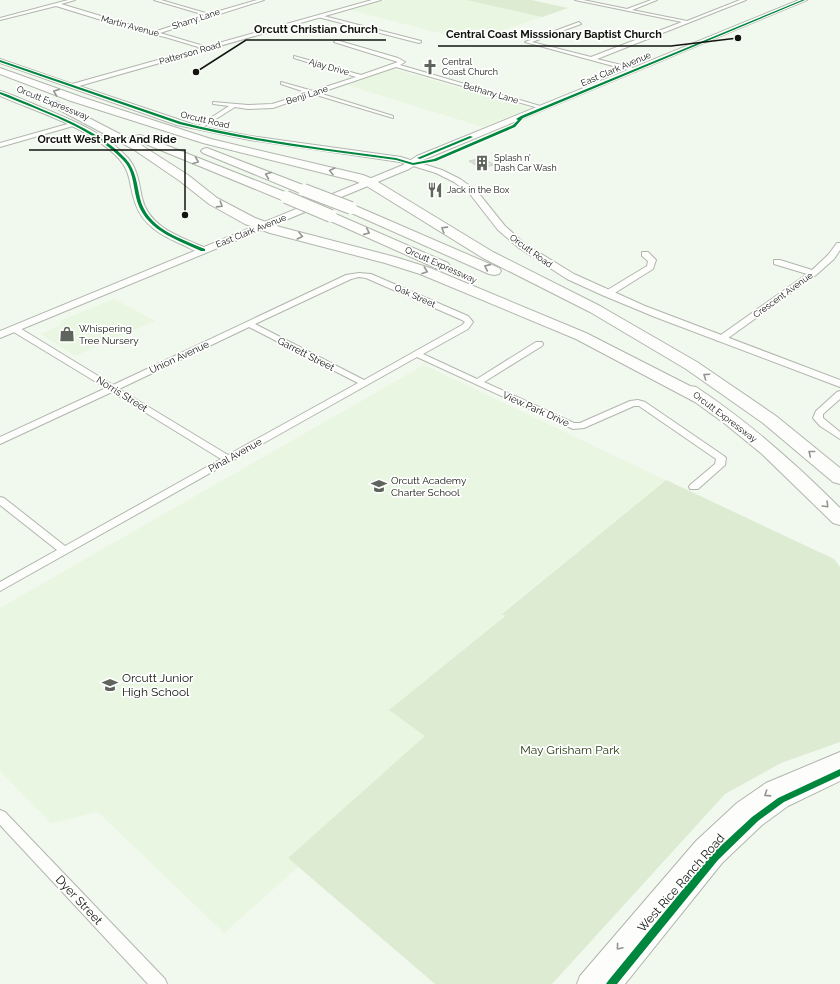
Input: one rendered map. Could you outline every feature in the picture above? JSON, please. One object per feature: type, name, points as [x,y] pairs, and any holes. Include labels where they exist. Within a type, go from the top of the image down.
[{"type":"highway","name":"Orcutt Expressway","points":[[0,71],[351,208],[590,312],[650,342],[736,395],[840,478]]},
{"type":"highway","name":"Orcutt Expressway","points":[[0,80],[26,92]]},
{"type":"highway","name":"Orcutt Expressway","points":[[44,99],[331,216],[543,310],[637,357],[700,398],[750,435],[800,479],[840,519]]},
{"type":"highway","points":[[75,99],[200,139],[359,178],[369,182],[488,255],[595,309],[650,342]]},
{"type":"highway","points":[[56,104],[156,158],[224,208],[262,226],[390,260],[425,271],[581,336],[700,398]]},
{"type":"main road","name":"East Clark Avenue","points":[[0,335],[413,164],[435,160],[514,126],[522,117],[804,0]]},
{"type":"main road","name":"West Rice Ranch Road","points":[[588,984],[703,847],[744,809],[773,790],[840,759]]},
{"type":"main road","name":"West Rice Ranch Road","points":[[611,984],[715,857],[755,818],[782,800],[840,772]]},
{"type":"street","points":[[0,19],[73,0]]},
{"type":"street","points":[[156,0],[209,15]]},
{"type":"street","name":"Sharry Lane","points":[[154,34],[209,15],[260,0]]},
{"type":"street","name":"Patterson Road","points":[[71,86],[378,0]]},
{"type":"street","points":[[577,0],[688,22]]},
{"type":"street","points":[[627,10],[656,0]]},
{"type":"street","points":[[591,59],[744,0]]},
{"type":"street","name":"Martin Avenue","points":[[55,4],[139,30],[166,36],[205,48]]},
{"type":"street","points":[[320,16],[419,42]]},
{"type":"street","points":[[579,23],[527,42],[635,70]]},
{"type":"street","points":[[336,41],[400,60],[401,64],[396,66]]},
{"type":"street","name":"Ajay Drive","points":[[296,57],[363,77]]},
{"type":"street","name":"Orcutt Road","points":[[0,61],[180,124],[242,137],[396,159],[431,168],[473,192],[500,226],[521,246],[559,270],[607,294],[840,384]]},
{"type":"street","name":"Benji Lane","points":[[215,103],[233,106],[273,106],[396,66]]},
{"type":"street","name":"Bethany Lane","points":[[396,66],[544,108]]},
{"type":"street","points":[[283,83],[391,117]]},
{"type":"street","points":[[0,93],[104,141],[126,161],[136,182],[140,206],[150,221],[169,234],[203,250]]},
{"type":"street","points":[[198,128],[233,106]]},
{"type":"street","points":[[0,142],[69,124]]},
{"type":"street","points":[[0,145],[69,124]]},
{"type":"street","name":"Crescent Avenue","points":[[721,339],[813,273],[832,257],[840,245]]},
{"type":"street","points":[[607,294],[650,267],[652,260],[646,254]]},
{"type":"street","points":[[777,262],[813,273]]},
{"type":"street","name":"Oak Street","points":[[359,275],[368,276],[388,284],[465,318],[469,322]]},
{"type":"street","name":"Union Avenue","points":[[0,441],[349,277],[359,275]]},
{"type":"street","name":"Pinal Avenue","points":[[0,587],[465,327],[469,322]]},
{"type":"street","name":"Garrett Street","points":[[249,324],[364,383]]},
{"type":"street","name":"Norris Street","points":[[15,329],[228,459]]},
{"type":"street","points":[[477,382],[539,344]]},
{"type":"street","name":"View Park Drive","points":[[416,354],[573,426],[581,426],[632,403],[642,404],[721,458],[720,465],[694,487]]},
{"type":"street","points":[[840,394],[819,413],[818,418],[823,424],[840,436]]},
{"type":"street","points":[[0,500],[65,551]]},
{"type":"street","name":"Dyer Street","points":[[0,816],[159,984]]},
{"type":"shaded area","points":[[387,0],[531,0],[568,8],[471,41],[350,10]]},
{"type":"shaded area","points":[[393,69],[527,107],[528,109],[483,127],[347,85]]},
{"type":"shaded area","points":[[114,299],[155,321],[75,356],[41,334],[59,326],[62,320]]},
{"type":"shaded area","points":[[424,365],[665,480],[502,613],[505,615],[390,709],[426,736],[288,858],[298,867],[224,933],[98,812],[51,823],[0,771],[0,608]]},
{"type":"green space","points":[[467,0],[531,0],[568,8],[542,17]]},
{"type":"green space","name":"May Grisham Park","points":[[666,480],[834,559],[840,567],[840,742],[781,763],[725,794],[552,984],[435,984],[288,858],[425,736],[389,710],[505,616],[502,614]]},
{"type":"building","name":"Splash n’ Dash Car Wash","points":[[483,158],[494,165],[480,168],[469,161]]},
{"type":"cycle path","points":[[518,119],[804,0]]},
{"type":"cycle path","points":[[0,61],[180,123],[206,130],[260,140],[396,159],[413,164],[435,160],[514,126],[522,117]]},
{"type":"cycle path","points":[[0,93],[66,121],[99,139],[113,149],[129,165],[132,171],[140,205],[144,214],[150,221],[166,233],[203,250]]},
{"type":"cycle path","points":[[419,158],[471,137]]},
{"type":"cycle path","points":[[611,984],[715,857],[755,819],[781,800],[840,772]]},
{"type":"place","name":"Central Coast Misssionary Baptist Church","points":[[738,38]]},
{"type":"place","name":"Central Coast Church","points":[[430,67]]},
{"type":"place","name":"Orcutt Christian Church","points":[[196,72]]},
{"type":"place","name":"Splash n’ Dash Car Wash","points":[[482,163]]},
{"type":"place","name":"Jack in the Box","points":[[435,190]]},
{"type":"place","name":"Orcutt West Park And Ride","points":[[185,215]]},
{"type":"place","name":"Whispering Tree Nursery","points":[[67,334]]},
{"type":"place","name":"Orcutt Academy Charter School","points":[[379,486]]},
{"type":"place","name":"Orcutt Junior High School","points":[[110,685]]}]
